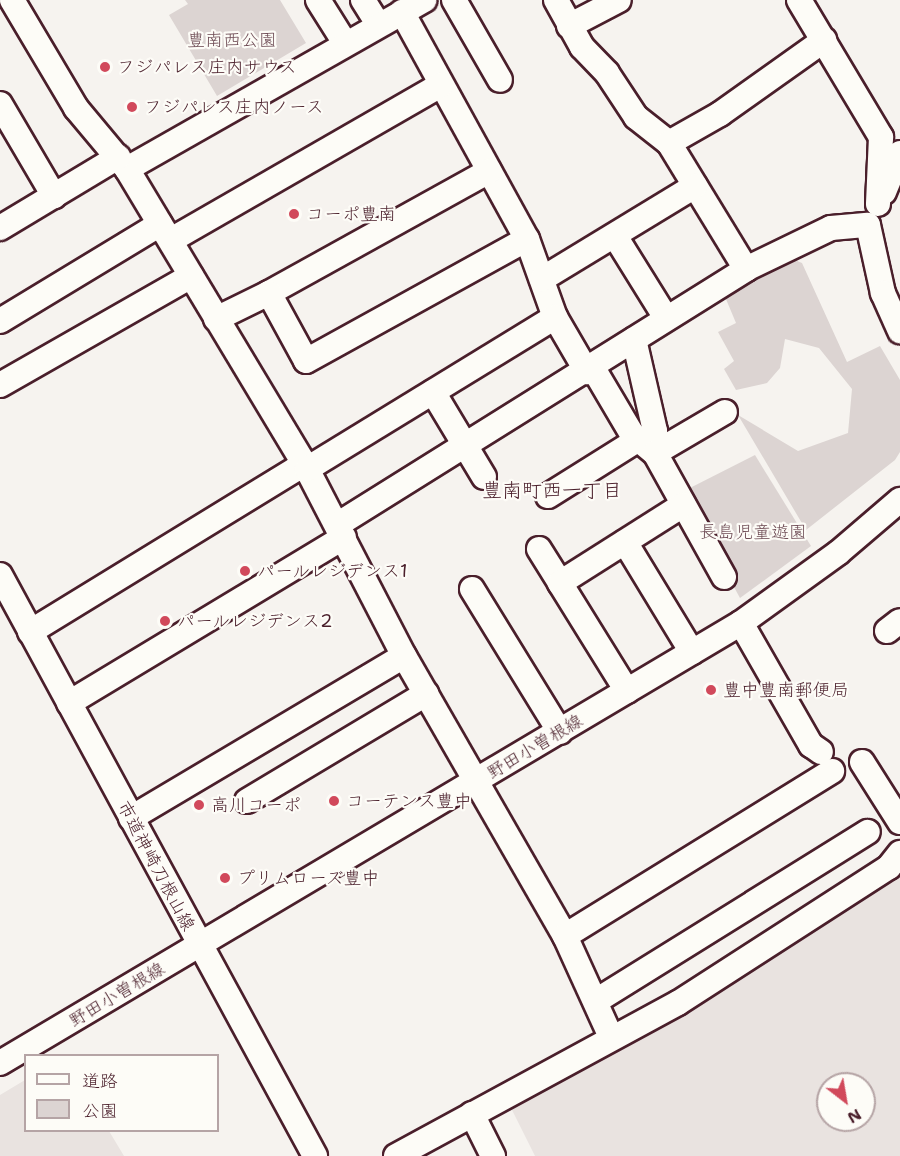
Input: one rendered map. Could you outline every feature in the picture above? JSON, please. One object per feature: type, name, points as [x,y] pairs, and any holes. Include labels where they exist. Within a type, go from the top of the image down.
[{"type":"street","points":[[12,0],[76,108],[123,163],[307,470],[426,694],[565,936],[611,1037]]},
{"type":"street","points":[[318,0],[345,43]]},
{"type":"street","points":[[363,0],[378,24]]},
{"type":"street","points":[[0,228],[54,195],[123,163],[424,0]]},
{"type":"street","points":[[454,0],[500,80]]},
{"type":"street","points":[[556,0],[569,26],[636,117],[669,143],[746,269]]},
{"type":"street","points":[[569,26],[619,0]]},
{"type":"street","points":[[800,0],[881,137],[873,214],[883,293],[900,331]]},
{"type":"street","points":[[402,12],[527,238],[555,317],[683,505],[723,577]]},
{"type":"street","points":[[669,143],[720,114],[824,40]]},
{"type":"street","points":[[0,321],[441,85]]},
{"type":"street","points":[[0,104],[54,195]]},
{"type":"street","points":[[900,153],[873,214],[900,285]]},
{"type":"street","points":[[216,319],[269,293],[489,171]]},
{"type":"street","points":[[542,279],[695,186]]},
{"type":"street","points":[[69,703],[341,531],[466,445],[590,370],[666,318],[746,269],[831,228],[873,214]]},
{"type":"street","points":[[615,236],[666,318]]},
{"type":"street","points":[[269,293],[306,361],[527,238]]},
{"type":"street","points":[[0,385],[192,276]]},
{"type":"street","points":[[30,632],[296,469],[307,470],[555,317]]},
{"type":"street","points":[[634,339],[651,409],[642,442]]},
{"type":"street","points":[[433,392],[484,477]]},
{"type":"street","points":[[548,496],[642,442],[725,412]]},
{"type":"street","name":"野田小曽根線","points":[[0,1063],[741,623],[838,553],[900,501]]},
{"type":"street","points":[[560,583],[683,505]]},
{"type":"street","points":[[625,542],[692,652]]},
{"type":"street","points":[[539,549],[627,691]]},
{"type":"street","name":"市道神崎刀根山線","points":[[0,575],[315,1156]]},
{"type":"street","points":[[472,589],[560,732]]},
{"type":"street","points":[[565,936],[827,761],[811,745],[741,623]]},
{"type":"street","points":[[130,818],[405,656]]},
{"type":"street","points":[[247,801],[426,694]]},
{"type":"street","points":[[862,762],[900,822]]},
{"type":"street","points":[[596,1001],[868,832]]},
{"type":"street","points":[[396,1156],[687,997],[890,867],[900,853]]},
{"type":"street","points":[[472,1114],[493,1156]]},
{"type":"shaded area","points":[[900,871],[900,1156],[535,1156],[511,1108],[624,1047],[799,942]]},
{"type":"shaded area","points":[[24,1081],[24,1132],[110,1132],[124,1156],[0,1156],[0,1095]]},
{"type":"green space","name":"豊南西公園","points":[[185,0],[280,0],[306,43],[217,96],[169,15],[188,4]]},
{"type":"green space","points":[[790,258],[802,263],[847,362],[880,346],[900,380],[900,452],[895,460],[806,530],[738,415],[798,451],[848,433],[852,389],[819,348],[785,339],[780,368],[767,383],[736,390],[724,369],[734,361],[718,332],[736,323],[723,292]]},
{"type":"green space","name":"長島児童遊園","points":[[755,455],[811,546],[740,598],[682,492]]},
{"type":"place","name":"フジパレス庄内サウス","points":[[105,67]]},
{"type":"place","name":"フジパレス庄内ノース","points":[[132,107]]},
{"type":"place","name":"コーポ豊南","points":[[294,214]]},
{"type":"place","name":"パールレジデンス1","points":[[245,571]]},
{"type":"place","name":"パールレジデンス2","points":[[165,621]]},
{"type":"place","name":"豊中豊南郵便局","points":[[711,690]]},
{"type":"place","name":"コーテンス豊中","points":[[334,801]]},
{"type":"place","name":"高川コーポ","points":[[199,805]]},
{"type":"place","name":"プリムローズ豊中","points":[[225,878]]},
{"type":"district","name":"豊南町西一丁目","points":[[552,490]]}]
